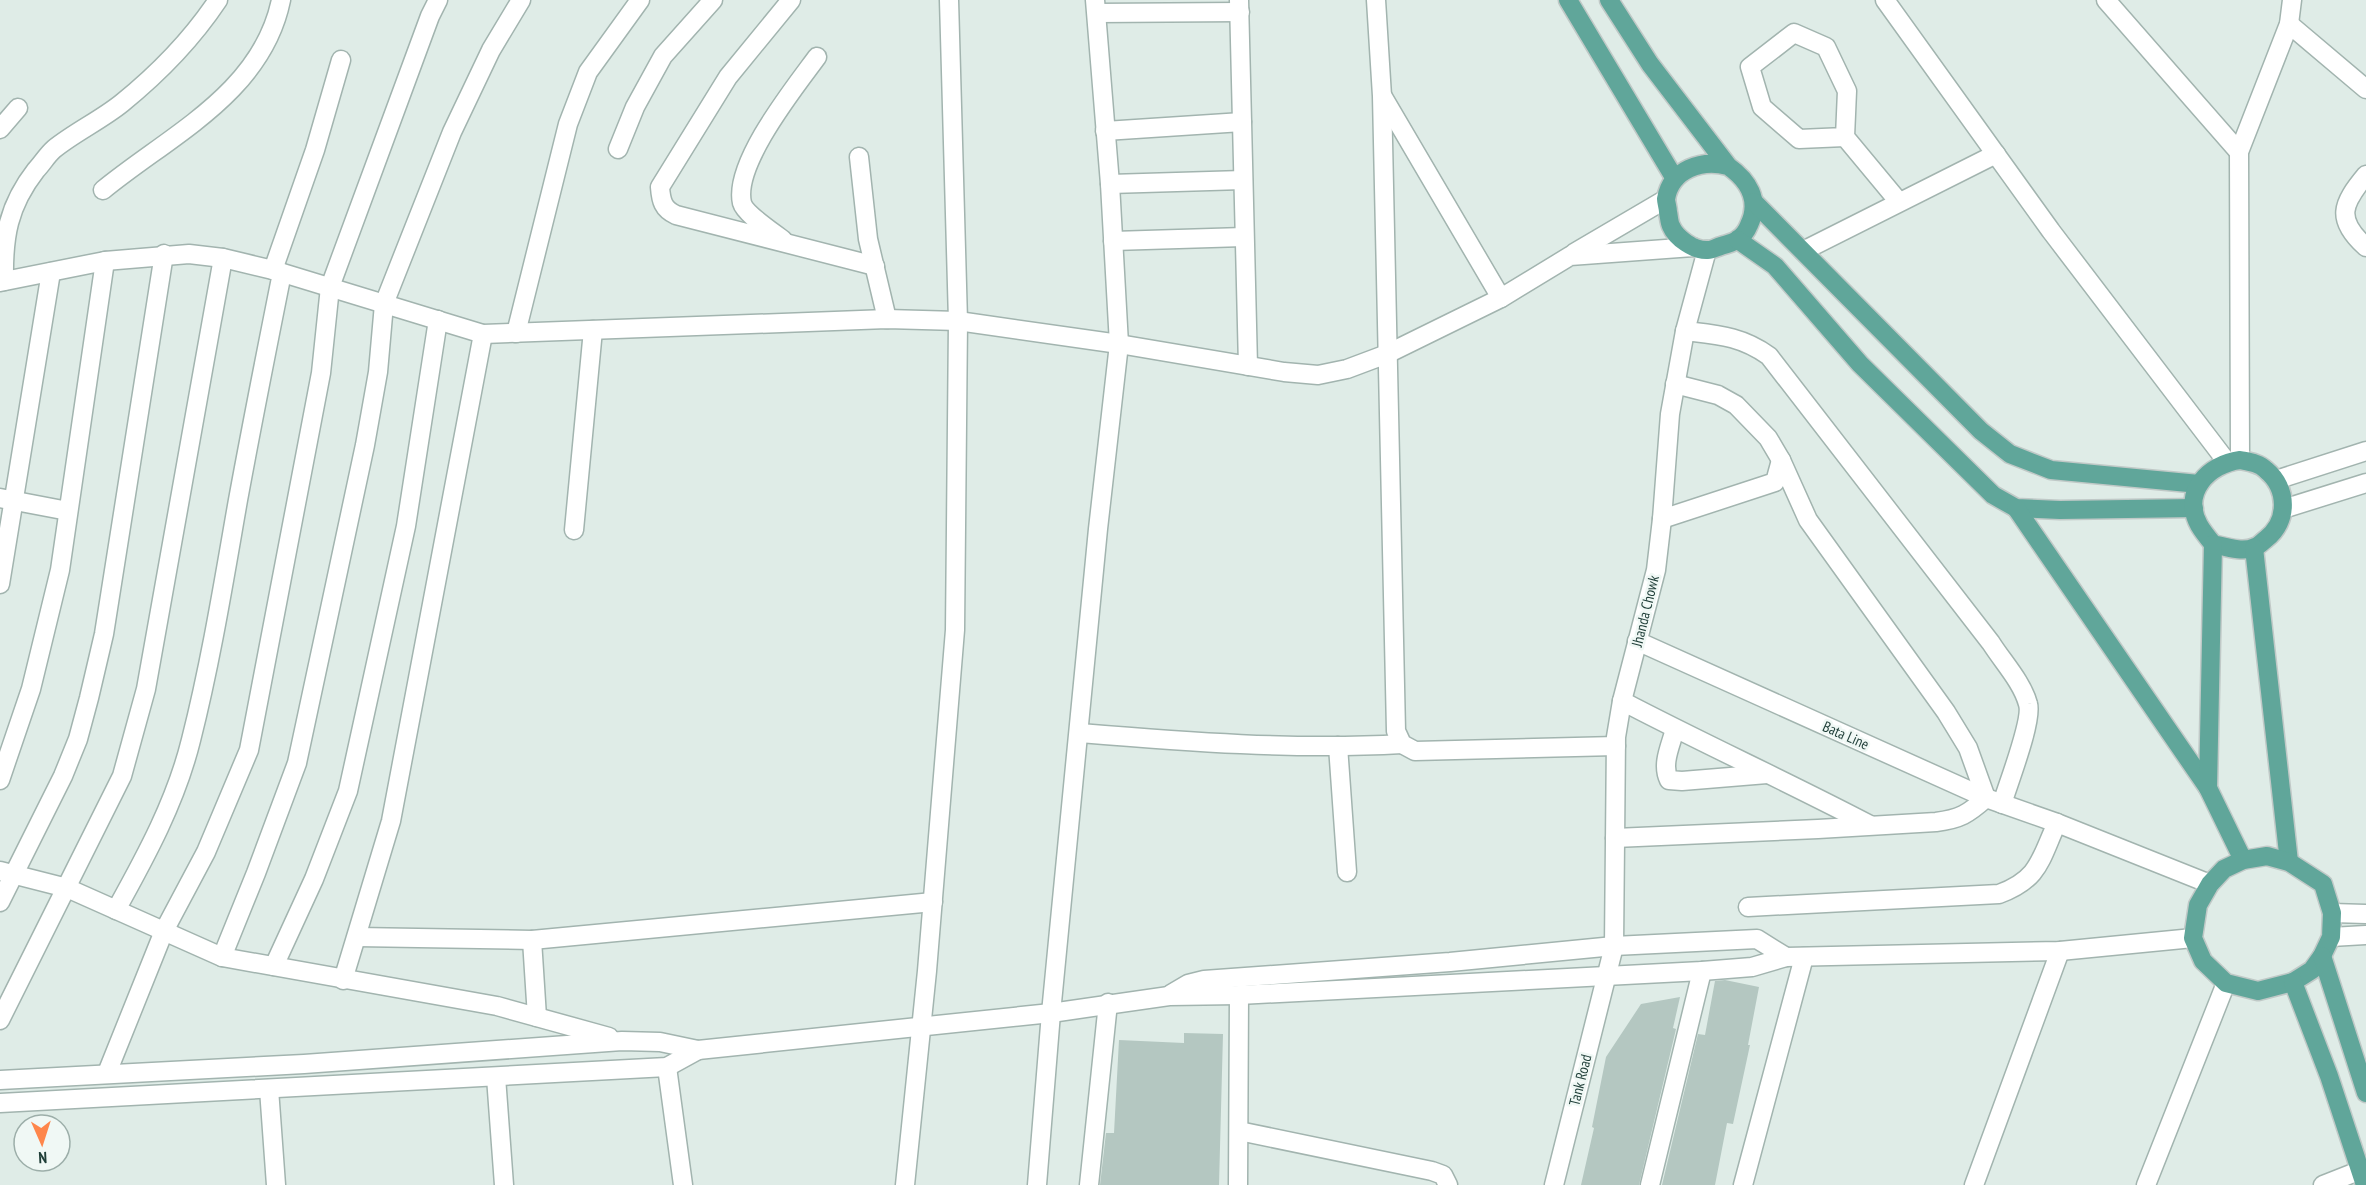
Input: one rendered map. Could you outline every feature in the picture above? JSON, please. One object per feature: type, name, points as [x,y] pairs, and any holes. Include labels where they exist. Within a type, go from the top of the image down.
[{"type":"main road","points":[[1568,0],[1675,179]]},
{"type":"main road","points":[[1609,0],[1650,64],[1728,166],[1740,175],[1749,187],[1754,202],[1752,218],[1746,231],[1738,240],[1700,249],[1680,239],[1671,226],[1666,199],[1675,179],[1687,169],[1702,164],[1717,163],[1728,166]]},
{"type":"main road","points":[[1754,202],[1981,431],[2010,454],[2051,470],[2199,484]]},
{"type":"main road","points":[[1738,240],[1775,266],[1860,364],[1993,495],[2016,508],[2208,788],[2243,860]]},
{"type":"main road","points":[[2208,788],[2213,544],[2198,524],[2194,508],[2195,493],[2210,470],[2234,461],[2255,463],[2266,469],[2276,480],[2282,494],[2283,509],[2280,522],[2273,534],[2254,548],[2234,549],[2213,544]]},
{"type":"main road","points":[[2016,508],[2060,510],[2194,508]]},
{"type":"main road","points":[[2254,548],[2289,862]]},
{"type":"main road","points":[[2266,856],[2289,862],[2323,884],[2332,913],[2331,937],[2312,970],[2292,982],[2258,991],[2226,983],[2203,962],[2193,938],[2198,905],[2210,884],[2224,869],[2243,860],[2266,856]]},
{"type":"main road","points":[[2322,956],[2366,1093]]},
{"type":"main road","points":[[2292,982],[2321,1055],[2363,1177]]},
{"type":"street","points":[[218,0],[184,46],[154,75],[121,104],[52,151],[31,177],[19,195],[9,220],[4,246],[2,282],[105,261],[164,254],[189,254],[224,258],[278,271],[483,334],[887,319],[958,321],[1317,375],[1347,369],[1387,354],[1501,298],[1666,199]]},
{"type":"street","points":[[103,189],[131,166],[173,139],[216,103],[253,67],[268,41],[281,0]]},
{"type":"street","points":[[107,1073],[164,931],[206,852],[249,750],[321,373],[330,287],[430,16],[438,0]]},
{"type":"street","points":[[222,957],[297,763],[365,445],[378,372],[384,304],[452,132],[491,50],[521,0]]},
{"type":"street","points":[[516,333],[568,124],[588,72],[640,0]]},
{"type":"street","points":[[618,148],[635,107],[663,56],[713,0]]},
{"type":"street","points":[[791,0],[728,77],[660,187],[661,200],[667,211],[676,215],[875,266]]},
{"type":"street","points":[[905,1185],[933,902],[955,630],[958,321],[949,0]]},
{"type":"street","points":[[1376,0],[1382,96],[1396,730],[1402,744]]},
{"type":"street","points":[[1885,0],[2051,231],[2234,461]]},
{"type":"street","points":[[2106,0],[2239,152]]},
{"type":"street","points":[[2234,461],[2239,152],[2289,24],[2292,0]]},
{"type":"street","points":[[1037,1185],[1051,1013],[1080,733],[1098,529],[1119,344],[1110,184],[1096,7],[1239,6],[1248,366]]},
{"type":"street","points":[[2289,24],[2366,89]]},
{"type":"street","points":[[1845,137],[1799,139],[1762,106],[1750,67],[1794,33],[1826,47],[1847,92],[1845,137],[1899,202]]},
{"type":"street","points":[[787,243],[747,211],[742,203],[742,191],[747,167],[777,110],[818,57]]},
{"type":"street","points":[[116,910],[150,849],[191,741],[219,607],[278,271],[341,60]]},
{"type":"street","points":[[1382,96],[1501,298]]},
{"type":"street","points":[[0,129],[18,108]]},
{"type":"street","points":[[1105,131],[1242,122]]},
{"type":"street","points":[[1803,251],[1996,153]]},
{"type":"street","points":[[859,157],[868,238],[887,319]]},
{"type":"street","points":[[2366,175],[2353,191],[2344,209],[2347,223],[2356,238],[2366,247]]},
{"type":"street","points":[[1110,184],[1243,180]]},
{"type":"street","points":[[1113,241],[1244,237]]},
{"type":"street","points":[[1570,256],[1700,249]]},
{"type":"street","name":"Jhanda Chowk","points":[[1607,975],[1614,946],[1616,746],[1622,701],[1656,570],[1670,414],[1700,249]]},
{"type":"street","points":[[0,902],[7,872],[63,776],[78,739],[89,698],[104,634],[164,254]]},
{"type":"street","points":[[0,1020],[122,776],[146,689],[224,258]]},
{"type":"street","points":[[0,780],[31,689],[60,570],[105,261]]},
{"type":"street","points":[[0,584],[7,500],[51,272]]},
{"type":"street","points":[[274,966],[314,879],[348,791],[406,526],[438,320]]},
{"type":"street","points":[[574,530],[593,330]]},
{"type":"street","points":[[1615,838],[1955,819],[1994,801],[2026,724],[2029,706],[2024,692],[1998,653],[1769,356],[1753,344],[1727,337],[1685,331]]},
{"type":"street","points":[[343,980],[391,821],[483,334]]},
{"type":"street","points":[[1675,384],[1718,395],[1736,405],[1768,438],[1781,460],[1808,520],[1946,712],[1968,748],[1994,801]]},
{"type":"street","points":[[2276,480],[2366,451]]},
{"type":"street","points":[[1662,519],[1775,483],[1781,460]]},
{"type":"street","points":[[2283,509],[2366,483]]},
{"type":"street","points":[[7,500],[68,511]]},
{"type":"street","name":"Bata Line","points":[[1637,641],[1994,801],[2210,884]]},
{"type":"street","points":[[1622,701],[1675,729],[1793,784],[1871,825]]},
{"type":"street","points":[[1675,729],[1665,764],[1669,780],[1682,782],[1769,774]]},
{"type":"street","points":[[1080,733],[1200,743],[1338,746],[1402,744],[1415,751],[1616,746]]},
{"type":"street","points":[[1338,746],[1347,872]]},
{"type":"street","points":[[1748,907],[2000,894],[2018,887],[2033,874],[2056,823]]},
{"type":"street","points":[[7,872],[66,888],[222,957],[497,1006],[622,1041]]},
{"type":"street","points":[[357,937],[532,939],[933,902]]},
{"type":"street","points":[[2332,913],[2366,914]]},
{"type":"street","points":[[2331,937],[2366,935]]},
{"type":"street","points":[[0,1080],[304,1064],[622,1041],[660,1042],[698,1050],[1051,1013],[1169,996],[1239,995],[1702,971],[1752,967],[1795,957],[2060,951],[2193,938]]},
{"type":"street","points":[[532,939],[537,1017]]},
{"type":"street","points":[[1169,996],[1188,984],[1204,980],[1450,962],[1614,946],[1757,939],[1795,957]]},
{"type":"street","points":[[1974,1185],[2060,951]]},
{"type":"street","points":[[1743,1185],[1795,957]]},
{"type":"street","points":[[1650,1185],[1702,971]]},
{"type":"street","name":"Tank Road","points":[[1554,1185],[1607,975]]},
{"type":"street","points":[[2146,1185],[2226,983]]},
{"type":"street","points":[[1238,1185],[1239,995]]},
{"type":"street","points":[[1089,1185],[1108,1003]]},
{"type":"street","points":[[0,1103],[667,1067],[698,1050]]},
{"type":"street","points":[[667,1067],[683,1185]]},
{"type":"street","points":[[496,1077],[504,1185]]},
{"type":"street","points":[[270,1089],[276,1185]]},
{"type":"street","points":[[1239,1131],[1432,1171],[1443,1175],[1448,1185]]},
{"type":"street","points":[[2323,1185],[2363,1177]]},
{"type":"building","points":[[1725,980],[1759,987],[1748,1045],[1750,1045],[1733,1124],[1727,1123],[1715,1185],[1662,1185],[1698,1034],[1705,1035],[1715,981]]},
{"type":"building","points":[[1680,997],[1673,1028],[1676,1029],[1639,1185],[1581,1185],[1594,1128],[1592,1127],[1606,1057],[1641,1004]]},
{"type":"building","points":[[1184,1033],[1223,1034],[1219,1185],[1100,1185],[1106,1133],[1114,1133],[1119,1040],[1184,1043]]}]
